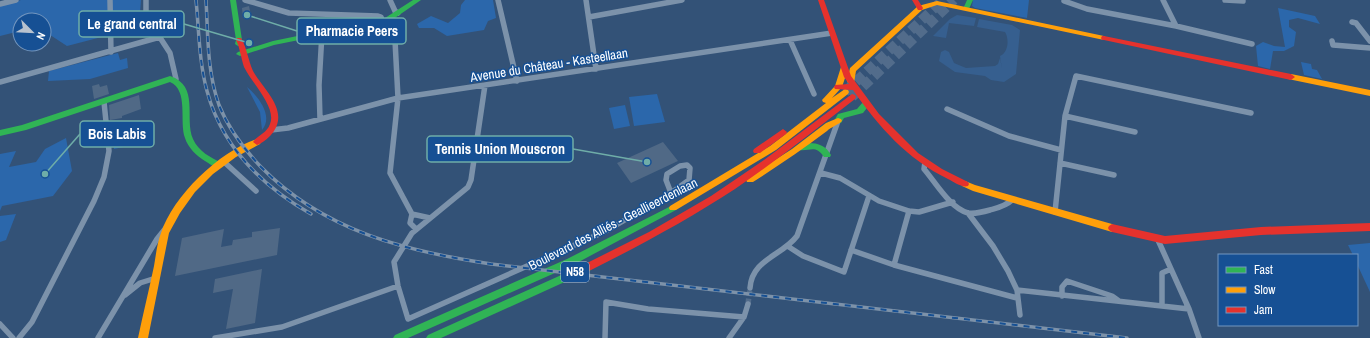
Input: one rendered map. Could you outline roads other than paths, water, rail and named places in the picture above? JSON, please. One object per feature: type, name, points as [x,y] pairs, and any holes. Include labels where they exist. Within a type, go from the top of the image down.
[{"type":"main road","points":[[144,335],[167,227],[186,199],[221,163],[263,138],[271,130],[275,121],[275,109],[255,82],[245,74],[241,68],[243,45],[239,40],[235,0]]},
{"type":"main road","points":[[242,53],[273,43],[382,21],[395,15],[418,0]]},
{"type":"main road","points":[[821,0],[844,69],[872,112],[906,147],[925,162],[966,185],[1012,200],[1158,240],[1253,232],[1370,227]]},
{"type":"main road","points":[[916,0],[920,8]]},
{"type":"main road","points":[[966,9],[970,0]]},
{"type":"main road","points":[[853,84],[852,73],[860,64],[920,8],[932,1],[1370,93]]},
{"type":"main road","points":[[840,56],[847,62],[860,64]]},
{"type":"main road","points":[[844,69],[845,92]]},
{"type":"main road","points":[[0,133],[23,128],[176,79],[180,82],[184,90],[185,128],[189,139],[200,155],[221,163]]},
{"type":"main road","points":[[845,92],[845,86],[853,84]]},
{"type":"main road","name":"Boulevard des Alliés - Geallieerdenlaan","points":[[398,338],[570,262],[715,184],[722,175],[804,117],[845,92]]},
{"type":"main road","name":"Boulevard des Alliés - Geallieerdenlaan","points":[[431,338],[552,283],[695,209],[780,153],[845,92]]},
{"type":"main road","points":[[838,121],[841,116],[860,111],[866,104]]},
{"type":"main road","points":[[695,209],[764,172],[829,125],[838,121],[872,112]]},
{"type":"main road","points":[[795,151],[812,145],[825,151],[827,155]]},
{"type":"street","points":[[0,4],[16,0]]},
{"type":"street","points":[[110,0],[111,52]]},
{"type":"street","points":[[146,0],[146,16],[171,56],[176,79]]},
{"type":"street","points":[[245,0],[289,13],[378,16],[381,17],[382,21]]},
{"type":"street","points":[[390,0],[395,11],[394,22],[398,98],[390,173],[412,214],[410,223],[416,229]]},
{"type":"street","points":[[498,0],[508,36],[517,81]]},
{"type":"street","points":[[586,0],[596,69]]},
{"type":"street","points":[[589,17],[682,0]]},
{"type":"street","points":[[1163,0],[1176,26]]},
{"type":"street","points":[[1225,0],[1243,1]]},
{"type":"street","points":[[1064,1],[1087,9],[1176,26],[1252,44]]},
{"type":"street","points":[[1352,22],[1356,23],[1370,41]]},
{"type":"street","points":[[320,119],[319,85],[322,33]]},
{"type":"street","name":"Avenue du Château - Kasteellaan","points":[[271,130],[320,119],[398,98],[832,33]]},
{"type":"street","points":[[0,82],[160,37]]},
{"type":"street","points":[[790,40],[814,94]]},
{"type":"street","points":[[1332,41],[1333,44],[1370,48]]},
{"type":"street","points":[[1055,212],[1065,116],[1076,76],[1251,114]]},
{"type":"street","points":[[485,85],[470,184],[465,190],[409,236],[394,262],[398,286],[408,319],[410,320],[606,231],[671,193],[689,180],[690,168],[687,165],[680,166],[667,174],[666,180],[671,193]]},
{"type":"street","points":[[19,338],[32,322],[102,183],[107,167],[109,152],[104,102]]},
{"type":"street","points":[[948,109],[1009,136],[1061,150]]},
{"type":"street","points":[[1065,116],[1135,132]]},
{"type":"street","points":[[750,288],[752,275],[759,266],[789,247],[797,236],[838,121]]},
{"type":"street","points":[[925,162],[924,169],[953,202],[968,213],[993,246],[1017,290],[1020,315]]},
{"type":"street","points":[[221,163],[256,191]]},
{"type":"street","points":[[1060,163],[1114,175]]},
{"type":"street","points":[[821,172],[840,178],[864,191],[868,196],[909,211],[919,212],[953,202]]},
{"type":"street","points":[[789,247],[803,256],[844,272],[868,196]]},
{"type":"street","points":[[968,213],[1008,204],[1012,200]]},
{"type":"street","points":[[894,265],[909,211]]},
{"type":"street","points":[[412,214],[430,218]]},
{"type":"street","points":[[125,296],[127,288],[157,239],[167,227]]},
{"type":"street","points":[[1158,240],[1189,309],[1199,338]]},
{"type":"street","points":[[851,250],[894,265],[1017,298]]},
{"type":"street","points":[[1162,306],[1162,273],[1171,269]]},
{"type":"street","points":[[98,338],[125,296],[140,283],[156,278]]},
{"type":"street","points":[[1062,296],[1062,287],[1067,281],[1112,296],[1121,302]]},
{"type":"street","points":[[215,338],[282,327],[398,286]]},
{"type":"street","points":[[1017,290],[1189,309]]},
{"type":"street","points":[[605,338],[606,302],[648,309],[744,317]]},
{"type":"street","points":[[729,338],[744,317],[748,304]]},
{"type":"street","points":[[0,324],[13,338]]},
{"type":"street","points":[[144,335],[151,338]]},
{"type":"tunnel","points":[[845,92],[943,0]]},
{"type":"tunnel","points":[[852,97],[954,0]]},
{"type":"tunnel","points":[[748,304],[750,288]]},
{"type":"railway","points":[[196,0],[204,80],[214,111],[223,130],[246,163],[261,178],[276,191],[311,214]]},
{"type":"railway","points":[[206,0],[212,80],[219,105],[237,138],[261,167],[285,189],[311,207],[367,235],[428,252],[491,264],[1127,338]]},
{"type":"place","name":"Pharmacie Peers","points":[[247,15]]},
{"type":"place","name":"Le grand central","points":[[249,43]]},
{"type":"place","name":"Tennis Union Mouscron","points":[[647,162]]},
{"type":"place","name":"Bois Labis","points":[[45,174]]}]
